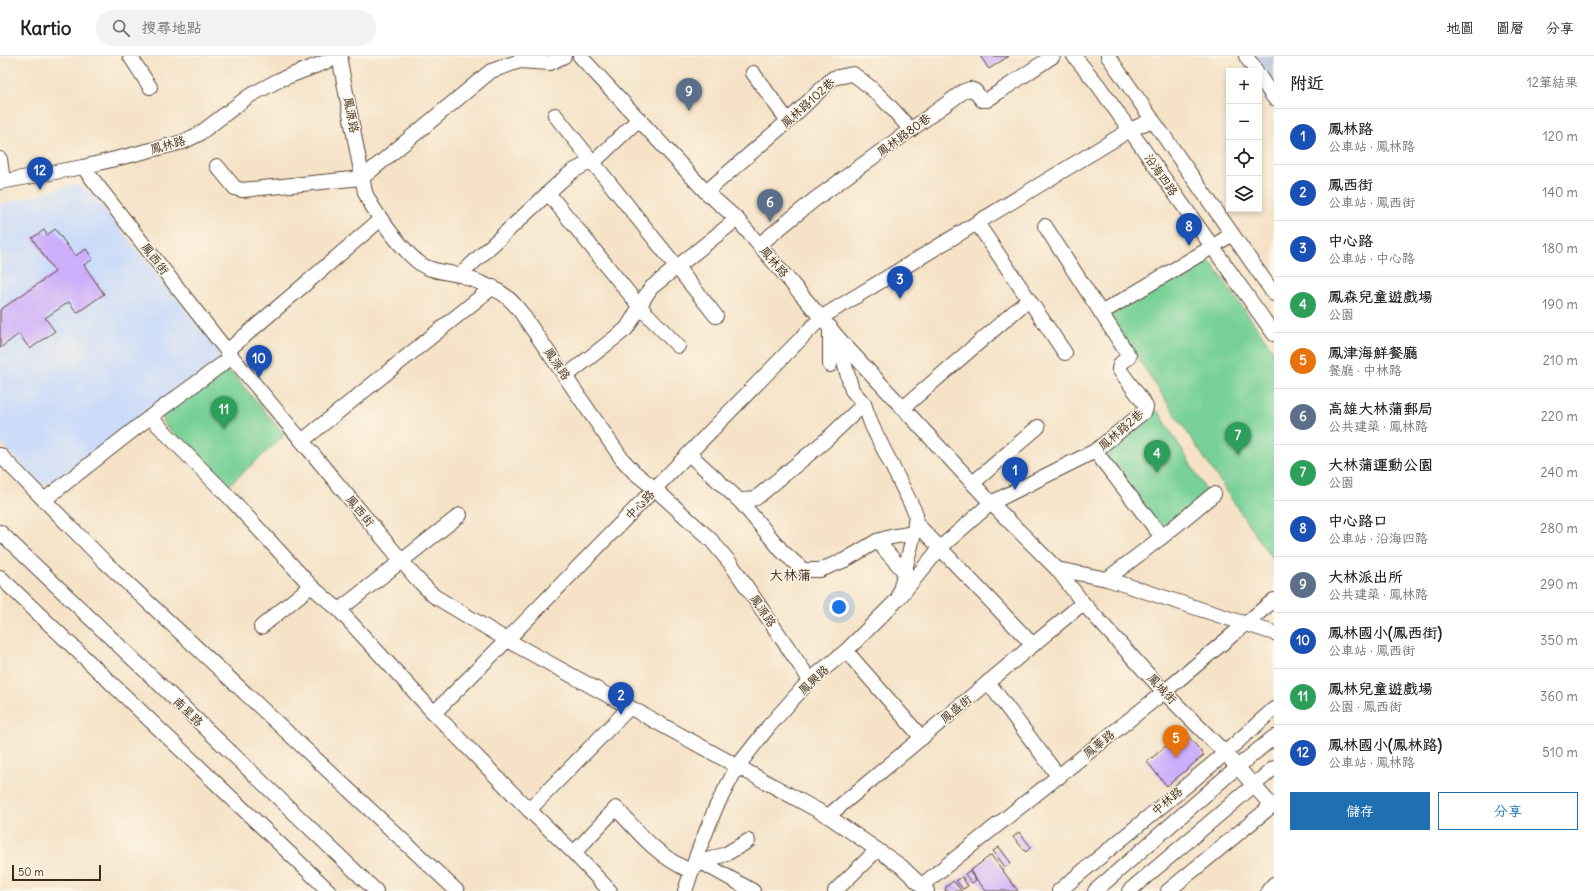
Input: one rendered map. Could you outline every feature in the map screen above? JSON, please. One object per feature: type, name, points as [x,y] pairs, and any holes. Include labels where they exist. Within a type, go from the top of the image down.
[{"type":"street","points":[[130,56],[150,87]]},
{"type":"street","name":"鳳源路","points":[[340,56],[362,178],[369,203],[416,260],[426,267],[440,272],[460,275],[497,289],[511,298],[622,458],[634,472],[711,540],[732,564],[810,680]]},
{"type":"street","name":"鳳林路","points":[[2,181],[83,167],[183,142],[199,134],[249,96],[279,80],[340,56]]},
{"type":"street","points":[[217,166],[235,188],[242,190],[362,178],[491,71],[520,61],[550,62],[564,56]]},
{"type":"street","name":"鳳林路","points":[[580,56],[706,192],[737,219],[840,340],[991,503],[1057,569]]},
{"type":"street","name":"鳳林路80巷","points":[[759,245],[814,200],[964,91],[970,89],[975,91],[982,100],[987,100],[1053,56]]},
{"type":"street","name":"沿海四路","points":[[1074,56],[1098,85],[1274,334]]},
{"type":"street","name":"沿海四路","points":[[1108,56],[1274,294]]},
{"type":"street","points":[[1246,56],[1254,68]]},
{"type":"street","points":[[753,73],[788,121]]},
{"type":"street","name":"鳳林路102巷","points":[[706,192],[788,121],[833,78],[854,74],[871,86],[911,130]]},
{"type":"street","points":[[1262,80],[1274,98]]},
{"type":"street","points":[[555,115],[716,316]]},
{"type":"street","points":[[460,275],[573,172],[598,158],[639,119]]},
{"type":"street","name":"中心路","points":[[434,713],[689,454],[826,322],[977,223],[1130,130],[1152,120]]},
{"type":"street","points":[[0,160],[2,181]]},
{"type":"street","name":"鳳西街","points":[[83,167],[230,354],[401,561],[434,596],[507,640],[828,816],[901,866],[924,888]]},
{"type":"street","points":[[548,194],[640,307],[678,346]]},
{"type":"street","points":[[44,500],[230,354],[382,219]]},
{"type":"street","points":[[566,376],[626,328],[640,307],[646,294],[652,287],[737,219]]},
{"type":"street","points":[[977,223],[1065,353]]},
{"type":"street","name":"鳳林路2巷","points":[[991,503],[1095,451],[1145,411],[1146,407],[1119,369],[1121,363],[1129,356],[1045,226]]},
{"type":"street","points":[[1101,313],[1232,234]]},
{"type":"street","points":[[302,441],[493,288]]},
{"type":"street","points":[[903,408],[1028,300]]},
{"type":"street","points":[[826,322],[830,365]]},
{"type":"street","points":[[840,340],[844,362],[852,390],[864,404],[872,426],[912,503],[916,514],[909,576]]},
{"type":"street","points":[[740,501],[756,498],[826,440],[864,404]]},
{"type":"street","points":[[150,417],[232,500],[311,586],[339,610],[434,713],[528,810],[574,853],[610,891]]},
{"type":"street","points":[[973,483],[1038,427]]},
{"type":"street","points":[[1095,451],[1162,537]]},
{"type":"street","points":[[689,454],[740,501],[782,550],[803,570],[820,570],[845,560],[877,541],[914,528]]},
{"type":"street","points":[[0,455],[105,562],[457,891]]},
{"type":"street","points":[[1107,579],[1162,537],[1214,494]]},
{"type":"street","name":"鳳興路","points":[[685,891],[691,871],[716,807],[737,767],[769,726],[810,680],[846,651],[898,599],[909,576],[991,503]]},
{"type":"street","points":[[339,610],[460,515]]},
{"type":"street","points":[[914,528],[940,548],[1033,645]]},
{"type":"street","name":"南星路","points":[[0,532],[376,891]]},
{"type":"street","points":[[877,541],[909,576]]},
{"type":"street","points":[[1057,569],[1107,579],[1274,633]]},
{"type":"street","name":"鳳城街","points":[[1057,569],[1083,603],[1164,692],[1225,753],[1236,768],[1273,805]]},
{"type":"street","points":[[0,578],[329,891]]},
{"type":"street","points":[[261,627],[311,586]]},
{"type":"street","name":"鳳華路","points":[[924,888],[1274,600]]},
{"type":"street","name":"鳳盛街","points":[[828,816],[1083,603]]},
{"type":"street","points":[[846,651],[922,738]]},
{"type":"street","points":[[988,682],[1059,777]]},
{"type":"street","points":[[528,810],[629,708]]},
{"type":"street","name":"中林路","points":[[1059,891],[1225,753],[1274,709]]},
{"type":"street","name":"中林路","points":[[1095,891],[1236,768],[1274,737]]},
{"type":"street","points":[[1129,891],[1274,768]]},
{"type":"street","points":[[1168,891],[1273,805]]},
{"type":"street","points":[[574,853],[616,808],[649,844],[680,867],[691,871],[702,862],[726,854],[748,841]]},
{"type":"street","points":[[835,891],[877,850]]},
{"type":"street","points":[[702,862],[753,891]]},
{"type":"street","points":[[1268,891],[1274,884]]},
{"type":"shaded area","points":[[1247,56],[1274,56],[1274,96],[1262,78],[1262,68],[1255,68]]},
{"type":"shaded area","points":[[75,184],[87,188],[218,349],[218,360],[60,481],[41,484],[0,442],[0,205]]},
{"type":"green space","points":[[1202,260],[1210,261],[1274,352],[1274,559],[1271,558],[1109,315]]},
{"type":"green space","points":[[224,369],[232,373],[285,435],[228,486],[163,423],[163,413]]},
{"type":"green space","points":[[1153,410],[1159,412],[1206,490],[1204,496],[1166,527],[1159,525],[1104,456],[1106,451]]},
{"type":"building","points":[[980,56],[1009,56],[989,69]]},
{"type":"building","points":[[55,229],[75,256],[86,249],[93,259],[84,265],[104,294],[77,313],[69,302],[45,318],[55,331],[30,349],[19,334],[0,348],[0,310],[55,272],[32,238],[44,230],[47,235]]},
{"type":"building","points":[[1184,731],[1204,755],[1167,786],[1147,762]]},
{"type":"building","points":[[1019,832],[1031,847],[1026,852],[1013,837]]},
{"type":"building","points":[[999,847],[1011,863],[1005,867],[993,851]]},
{"type":"building","points":[[991,855],[1018,891],[986,891],[970,871]]},
{"type":"building","points":[[969,871],[976,880],[972,883],[965,874]]},
{"type":"building","points":[[962,877],[968,886],[963,889],[956,881]]},
{"type":"building","points":[[953,881],[962,891],[945,891],[946,887]]},
{"type":"place","name":"大林派出所","points":[[689,111]]},
{"type":"place","name":"鳳林國小(鳳林路)","points":[[40,190]]},
{"type":"place","name":"高雄大林蒲郵局","points":[[770,222]]},
{"type":"place","name":"中心路口","points":[[1189,246]]},
{"type":"place","name":"中心路","points":[[900,299]]},
{"type":"place","name":"鳳林國小(鳳西街)","points":[[259,378]]},
{"type":"place","name":"鳳林兒童遊戲場","points":[[224,429]]},
{"type":"place","name":"大林蒲運動公園","points":[[1238,455]]},
{"type":"place","name":"鳳森兒童遊戲場","points":[[1157,473]]},
{"type":"place","name":"鳳林路","points":[[1015,490]]},
{"type":"place","name":"鳳西街","points":[[621,715]]},
{"type":"place","name":"鳳津海鮮餐廳","points":[[1176,758]]},
{"type":"district","name":"大林蒲","points":[[790,575]]}]
